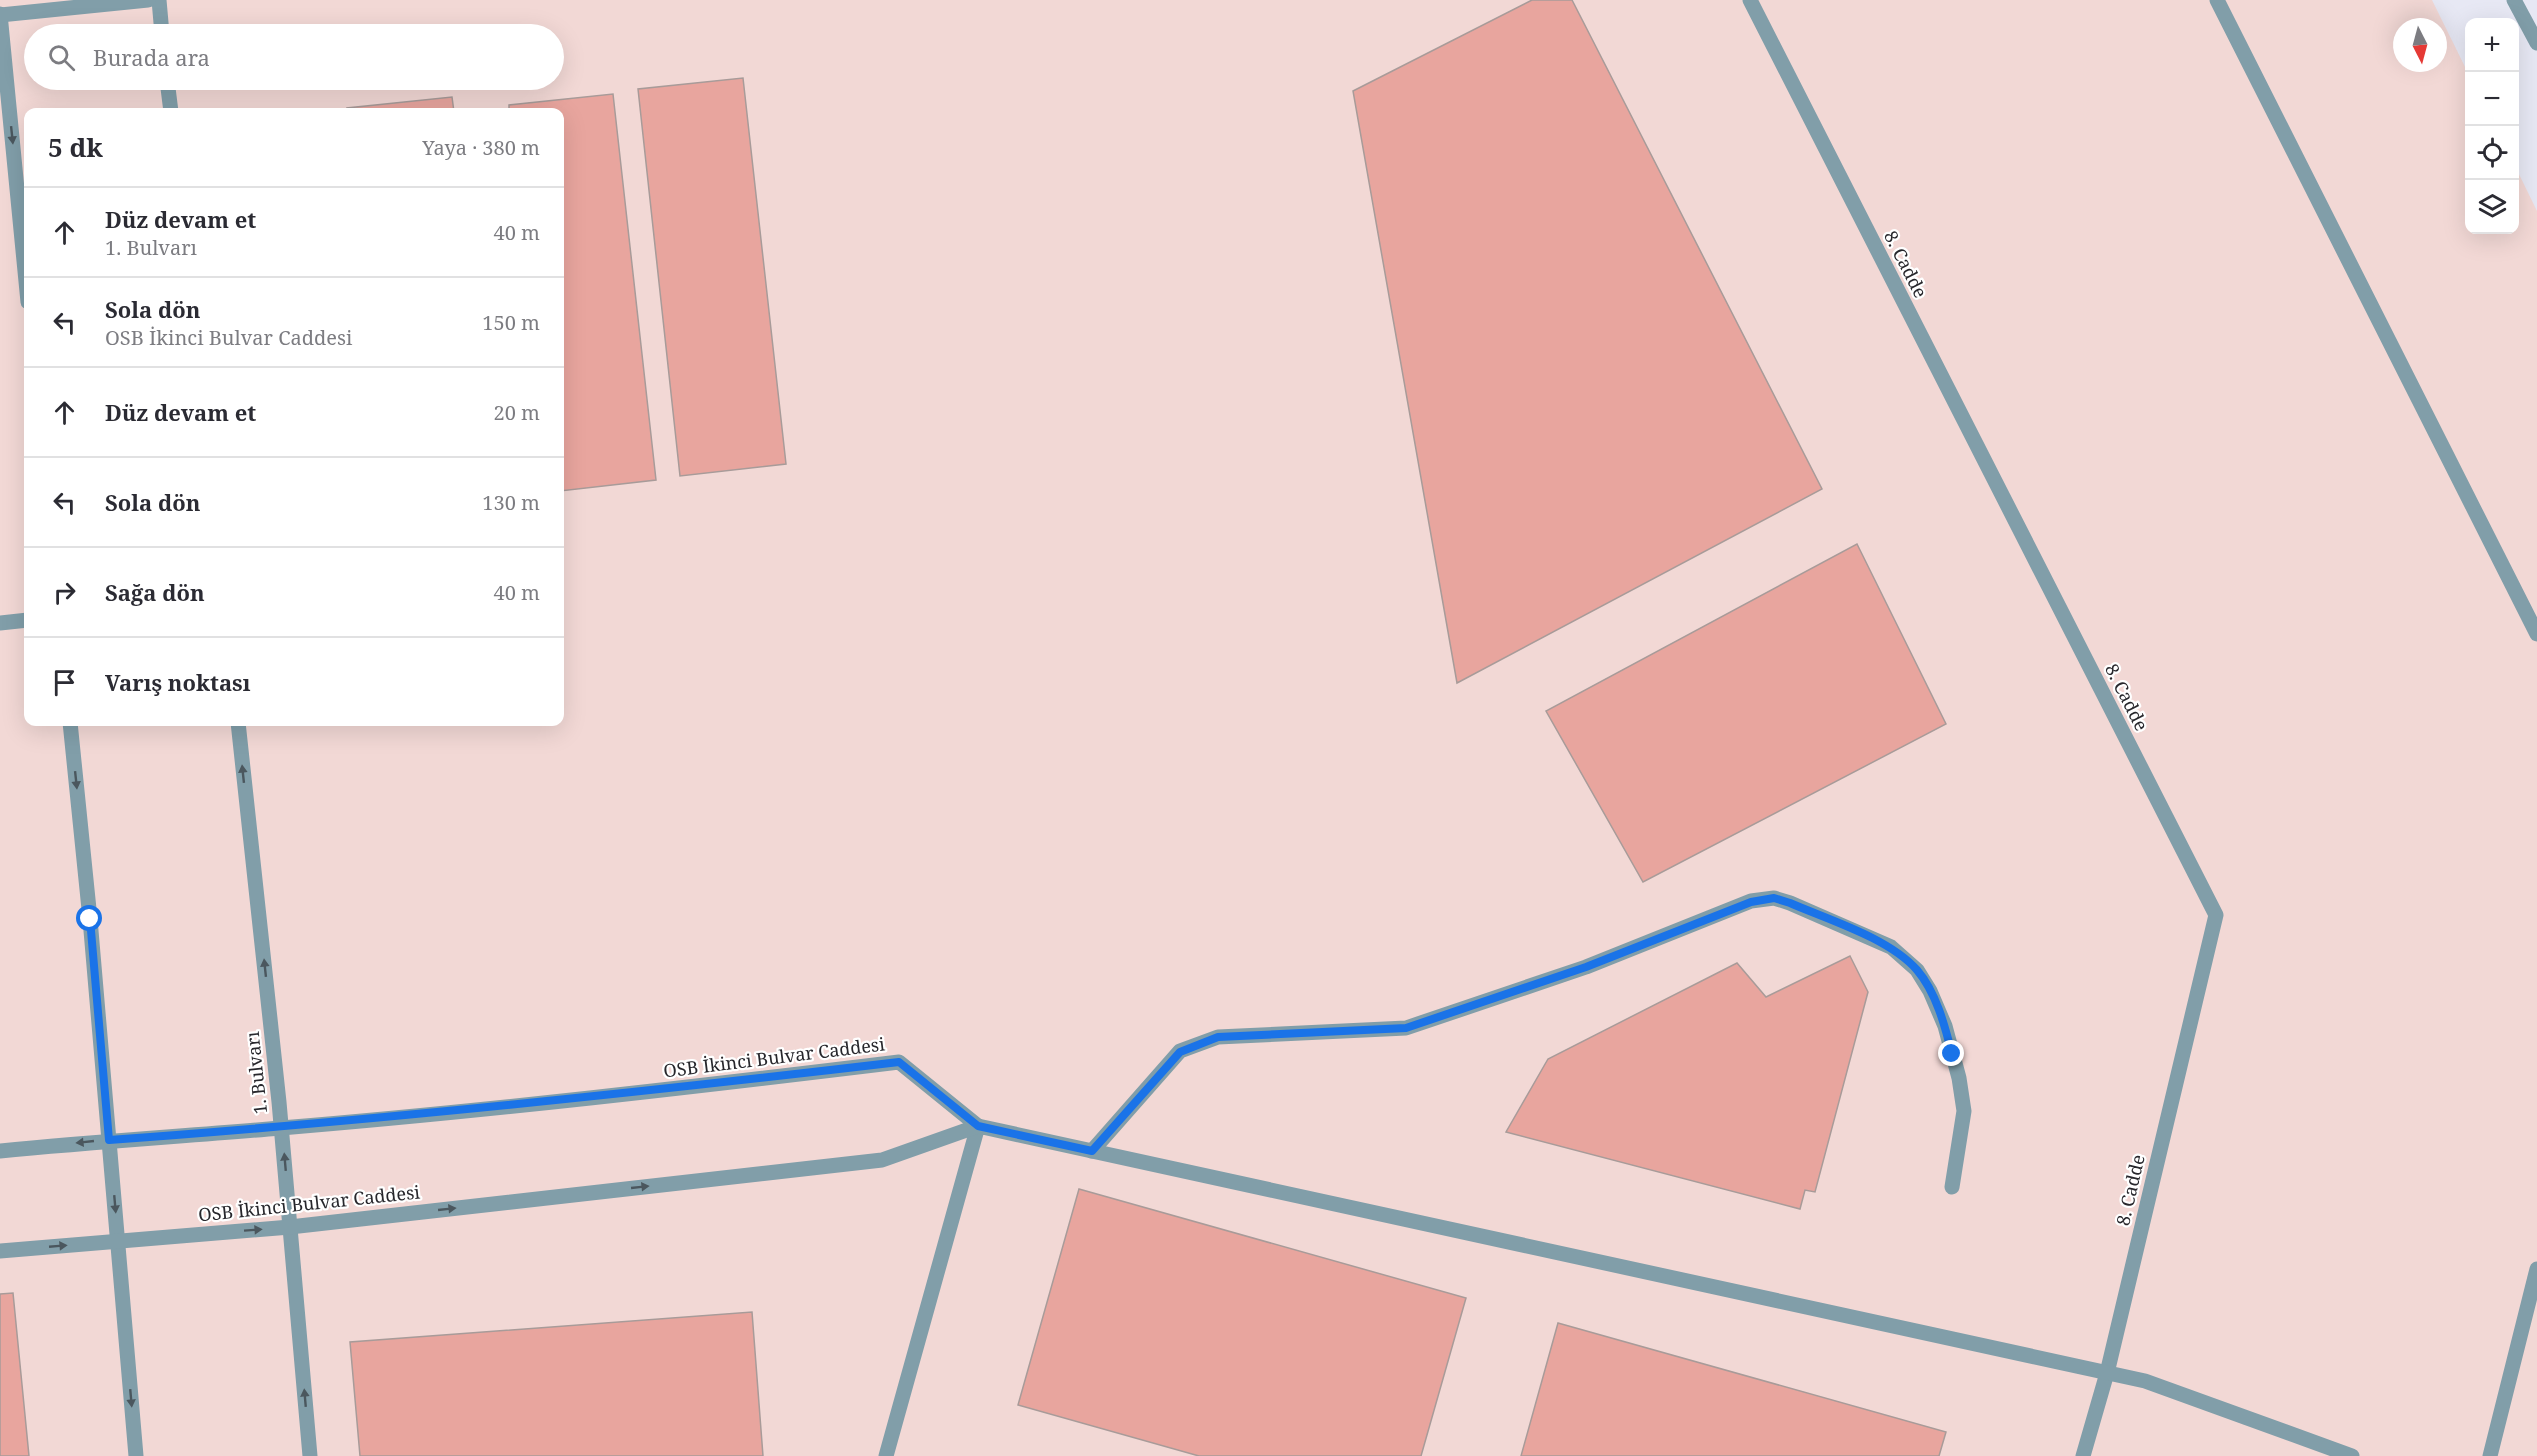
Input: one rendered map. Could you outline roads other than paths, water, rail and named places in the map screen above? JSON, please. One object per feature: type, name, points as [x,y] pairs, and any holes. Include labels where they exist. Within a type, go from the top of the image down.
[{"type":"street","points":[[24,261],[0,15],[148,0]]},
{"type":"street","points":[[159,0],[161,24]]},
{"type":"street","name":"8. Cadde","points":[[1750,0],[2216,915],[2107,1373],[2083,1456]]},
{"type":"street","points":[[2217,0],[2537,634]]},
{"type":"street","points":[[2514,0],[2537,43]]},
{"type":"street","points":[[168,90],[170,108]]},
{"type":"street","points":[[0,623],[24,620]]},
{"type":"street","points":[[70,726],[136,1456]]},
{"type":"street","name":"1. Bulvarı","points":[[238,726],[282,1128],[310,1456]]},
{"type":"street","points":[[1092,1151],[1180,1052],[1218,1037],[1406,1028],[1586,967],[1751,902],[1774,898],[1891,947],[1917,970],[1926,984],[1945,1026],[1959,1078],[1964,1111],[1952,1187]]},
{"type":"street","name":"OSB İkinci Bulvar Caddesi","points":[[0,1151],[109,1140],[282,1128],[702,1086],[899,1062],[978,1126]]},
{"type":"street","points":[[886,1456],[978,1126],[2145,1381],[2352,1456]]},
{"type":"street","name":"OSB İkinci Bulvar Caddesi","points":[[0,1251],[290,1227],[882,1160],[978,1126]]},
{"type":"street","points":[[2490,1456],[2537,1269]]}]
